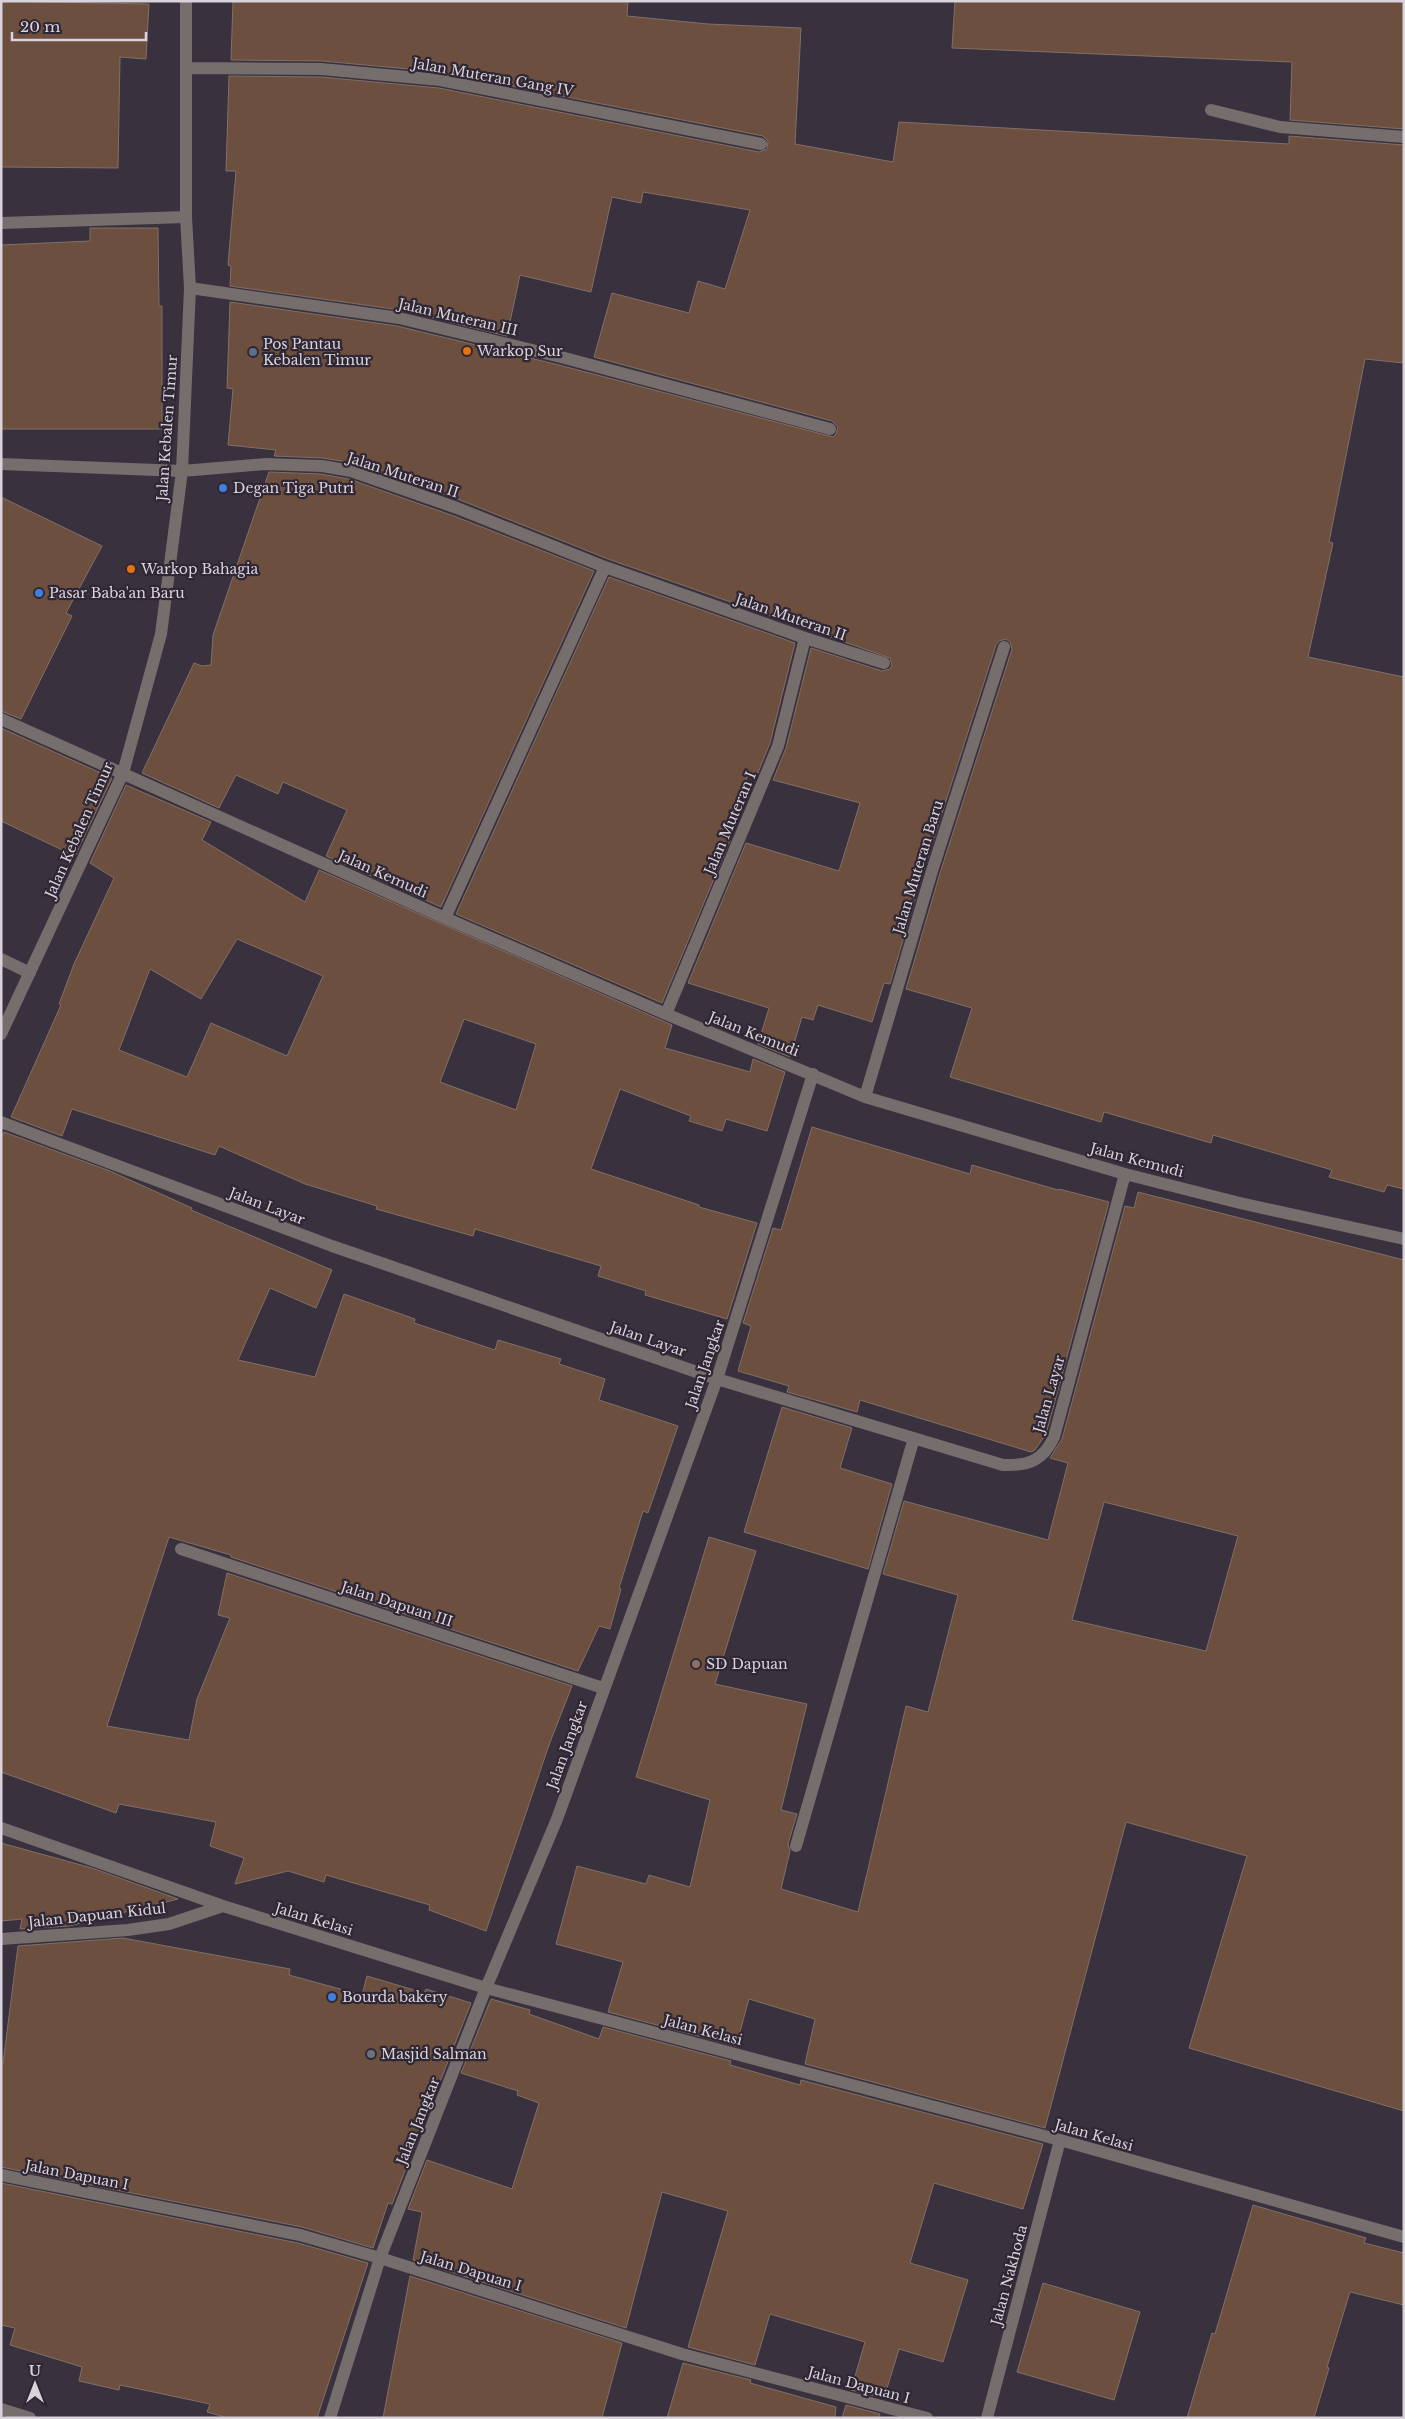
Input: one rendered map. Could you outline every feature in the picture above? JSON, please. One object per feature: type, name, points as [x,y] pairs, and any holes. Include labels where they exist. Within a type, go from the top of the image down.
[{"type":"street","name":"Jalan Kebalen Timur","points":[[1,1034],[123,773],[161,634],[182,471],[190,288],[186,217],[186,1]]},
{"type":"street","name":"Jalan Muteran Gang IV","points":[[187,68],[321,69],[440,80],[762,144]]},
{"type":"street","points":[[1211,110],[1280,127],[1404,137]]},
{"type":"street","points":[[1,223],[186,217]]},
{"type":"street","name":"Jalan Muteran III","points":[[190,288],[399,318],[561,357],[830,429]]},
{"type":"street","name":"Jalan Muteran II","points":[[1,464],[182,471],[266,464],[322,466],[351,471],[457,508],[605,567],[805,638],[884,663]]},
{"type":"street","points":[[445,918],[605,567]]},
{"type":"street","name":"Jalan Muteran I","points":[[666,1014],[778,746],[805,638]]},
{"type":"street","name":"Jalan Muteran Baru","points":[[865,1097],[932,872],[1004,647]]},
{"type":"street","name":"Jalan Kemudi","points":[[1,719],[445,918],[666,1014],[865,1097],[1126,1174],[1240,1203],[1404,1239]]},
{"type":"street","points":[[1,959],[30,973]]},
{"type":"street","name":"Jalan Jangkar","points":[[330,2418],[380,2258],[486,1988],[557,1819],[603,1688],[717,1379],[813,1074]]},
{"type":"street","name":"Jalan Layar","points":[[1,1122],[332,1246],[717,1379],[1003,1465],[1023,1466],[1038,1458],[1048,1448],[1054,1437],[1126,1174]]},
{"type":"street","points":[[796,1846],[914,1438]]},
{"type":"street","name":"Jalan Dapuan III","points":[[181,1549],[603,1688]]},
{"type":"street","name":"Jalan Kelasi","points":[[1,1828],[223,1906],[486,1988],[1060,2140],[1404,2237]]},
{"type":"street","name":"Jalan Dapuan Kidul","points":[[1,1939],[128,1930],[161,1925],[223,1906]]},
{"type":"street","name":"Jalan Nakhoda","points":[[987,2418],[1060,2140]]},
{"type":"street","name":"Jalan Dapuan I","points":[[1,2175],[300,2235],[380,2258],[682,2354],[927,2418]]},
{"type":"street","points":[[1,2409],[30,2418]]},
{"type":"building","points":[[1,1],[149,4],[146,59],[120,57],[118,168],[1,167]]},
{"type":"building","points":[[233,1],[628,1],[627,16],[708,24],[801,28],[795,144],[893,162],[899,122],[1289,144],[1289,136],[1404,145],[1404,363],[1365,359],[1329,542],[1333,543],[1308,657],[1404,677],[1404,1189],[1387,1185],[1384,1192],[1329,1177],[1332,1170],[1213,1135],[1211,1143],[1104,1112],[1101,1122],[950,1077],[972,1008],[906,989],[940,873],[1012,649],[1010,642],[1006,639],[999,641],[996,645],[924,869],[890,984],[884,983],[872,1022],[818,1005],[813,1020],[802,1017],[790,1057],[758,1044],[769,1008],[688,983],[746,843],[839,871],[860,803],[773,780],[786,748],[811,648],[882,671],[890,669],[892,665],[890,658],[608,559],[460,500],[354,463],[322,458],[274,456],[276,450],[228,445],[233,389],[227,388],[230,302],[397,326],[559,365],[833,437],[838,427],[832,421],[594,357],[612,293],[689,313],[698,281],[725,289],[750,210],[643,192],[641,203],[612,197],[591,292],[520,275],[507,336],[400,310],[230,286],[231,266],[228,265],[236,171],[226,171],[229,76],[321,77],[439,88],[759,152],[767,149],[768,141],[763,136],[441,72],[322,61],[231,60]]},
{"type":"building","points":[[955,1],[1404,1],[1404,129],[1290,120],[1292,62],[952,48]]},
{"type":"building","points":[[90,228],[158,228],[159,306],[162,306],[162,429],[1,429],[1,245],[90,241]]},
{"type":"building","points":[[269,472],[321,474],[349,479],[454,516],[594,571],[441,907],[326,856],[347,810],[283,782],[278,794],[236,775],[219,808],[142,773],[194,663],[202,666],[211,665],[213,635]]},
{"type":"building","name":"Pasar Baba'an Baru","points":[[1,497],[102,546],[66,613],[72,616],[21,719],[1,711]]},
{"type":"building","points":[[609,577],[795,643],[770,743],[757,775],[749,773],[721,836],[731,838],[662,1003],[456,914]]},
{"type":"building","points":[[1,728],[112,778],[75,856],[1,821]]},
{"type":"building","points":[[126,785],[211,822],[202,840],[305,902],[319,870],[672,1025],[665,1048],[750,1072],[753,1059],[785,1072],[767,1131],[726,1119],[722,1131],[689,1121],[691,1116],[620,1089],[591,1169],[699,1205],[699,1207],[757,1223],[727,1319],[645,1295],[646,1291],[598,1276],[601,1266],[475,1229],[473,1236],[376,1209],[377,1206],[305,1184],[219,1146],[215,1155],[72,1109],[62,1136],[11,1117],[61,1005],[59,1004],[74,964],[114,878],[90,863]],"holes":[[[237,939],[323,976],[287,1056],[211,1023],[187,1077],[119,1050],[150,969],[201,999]],[[464,1019],[536,1044],[516,1110],[440,1082]]]},
{"type":"building","points":[[812,1127],[970,1174],[972,1165],[1058,1190],[1109,1202],[1046,1434],[1035,1450],[1031,1452],[860,1400],[857,1412],[787,1392],[789,1386],[738,1371],[751,1326],[743,1323],[773,1228],[781,1230]]},
{"type":"building","points":[[4,1132],[110,1171],[192,1208],[191,1210],[332,1270],[316,1308],[270,1288],[238,1360],[315,1377],[344,1294],[415,1319],[414,1323],[495,1350],[498,1340],[561,1359],[559,1364],[605,1379],[599,1400],[678,1426],[648,1513],[643,1511],[619,1588],[621,1589],[610,1629],[599,1626],[578,1671],[231,1557],[231,1555],[169,1537],[107,1726],[189,1740],[197,1699],[230,1618],[218,1615],[227,1573],[572,1686],[549,1745],[486,1931],[429,1910],[430,1905],[326,1875],[324,1882],[288,1871],[235,1884],[244,1858],[210,1846],[216,1822],[119,1804],[116,1813],[1,1772],[1,1138]]},
{"type":"building","points":[[1138,1192],[1404,1260],[1404,2111],[1189,2048],[1247,1856],[1126,1822],[1045,2128],[805,2064],[815,2019],[749,1999],[736,2046],[608,2012],[623,1962],[556,1944],[577,1866],[646,1884],[649,1875],[690,1887],[710,1800],[636,1777],[709,1537],[756,1551],[715,1684],[807,1704],[781,1810],[797,1814],[788,1844],[790,1851],[781,1889],[858,1912],[906,1706],[928,1712],[958,1595],[883,1574],[904,1501],[1048,1540],[1068,1463],[1050,1458],[1062,1439],[1125,1206],[1134,1208]],"holes":[[[1104,1502],[1238,1536],[1206,1651],[1072,1620]]]},
{"type":"building","points":[[782,1407],[852,1428],[840,1468],[892,1484],[868,1569],[744,1532]]},
{"type":"building","points":[[1,1843],[92,1868],[178,1899],[69,1926],[20,1929],[22,1919],[1,1921]]},
{"type":"building","points":[[123,1938],[290,1969],[289,1975],[362,1995],[367,1976],[424,1993],[426,1989],[471,2003],[392,2204],[388,2203],[373,2248],[302,2227],[1,2167],[1,2063],[3,2063],[18,1946]]},
{"type":"building","points":[[491,1999],[530,2010],[529,2014],[599,2039],[603,2027],[731,2061],[730,2065],[800,2085],[801,2080],[1043,2144],[1023,2209],[934,2183],[910,2263],[968,2280],[943,2362],[899,2349],[884,2398],[851,2390],[865,2342],[770,2314],[755,2365],[688,2347],[728,2211],[662,2192],[626,2328],[413,2260],[422,2212],[408,2209],[427,2160],[512,2189],[539,2103],[517,2095],[518,2091],[461,2073]]},
{"type":"building","points":[[1,2183],[298,2243],[368,2263],[317,2418],[228,2418],[207,2412],[210,2404],[120,2385],[119,2390],[79,2381],[82,2367],[10,2345],[15,2328],[1,2325]]},
{"type":"building","points":[[1253,2205],[1366,2238],[1364,2243],[1404,2253],[1404,2305],[1350,2292],[1327,2367],[1329,2368],[1314,2418],[1187,2418],[1212,2333],[1215,2334]]},
{"type":"building","points":[[410,2276],[622,2343],[602,2418],[383,2418]]},
{"type":"building","points":[[1043,2283],[1140,2312],[1114,2400],[1017,2372]]},
{"type":"building","points":[[683,2363],[751,2380],[750,2383],[836,2407],[835,2418],[667,2418]]},
{"type":"building","points":[[846,2405],[880,2414],[879,2418],[842,2418]]},
{"type":"place","name":"Warkop Sur","points":[[467,351]]},
{"type":"place","name":"Pos Pantau Kebalen Timur","points":[[253,352]]},
{"type":"place","name":"Degan Tiga Putri","points":[[223,488]]},
{"type":"place","name":"Warkop Bahagia","points":[[131,569]]},
{"type":"place","name":"Pasar Baba'an Baru","points":[[39,593]]},
{"type":"place","name":"SD Dapuan","points":[[696,1664]]},
{"type":"place","name":"Bourda bakery","points":[[332,1997]]},
{"type":"place","name":"Masjid Salman","points":[[371,2054]]}]
